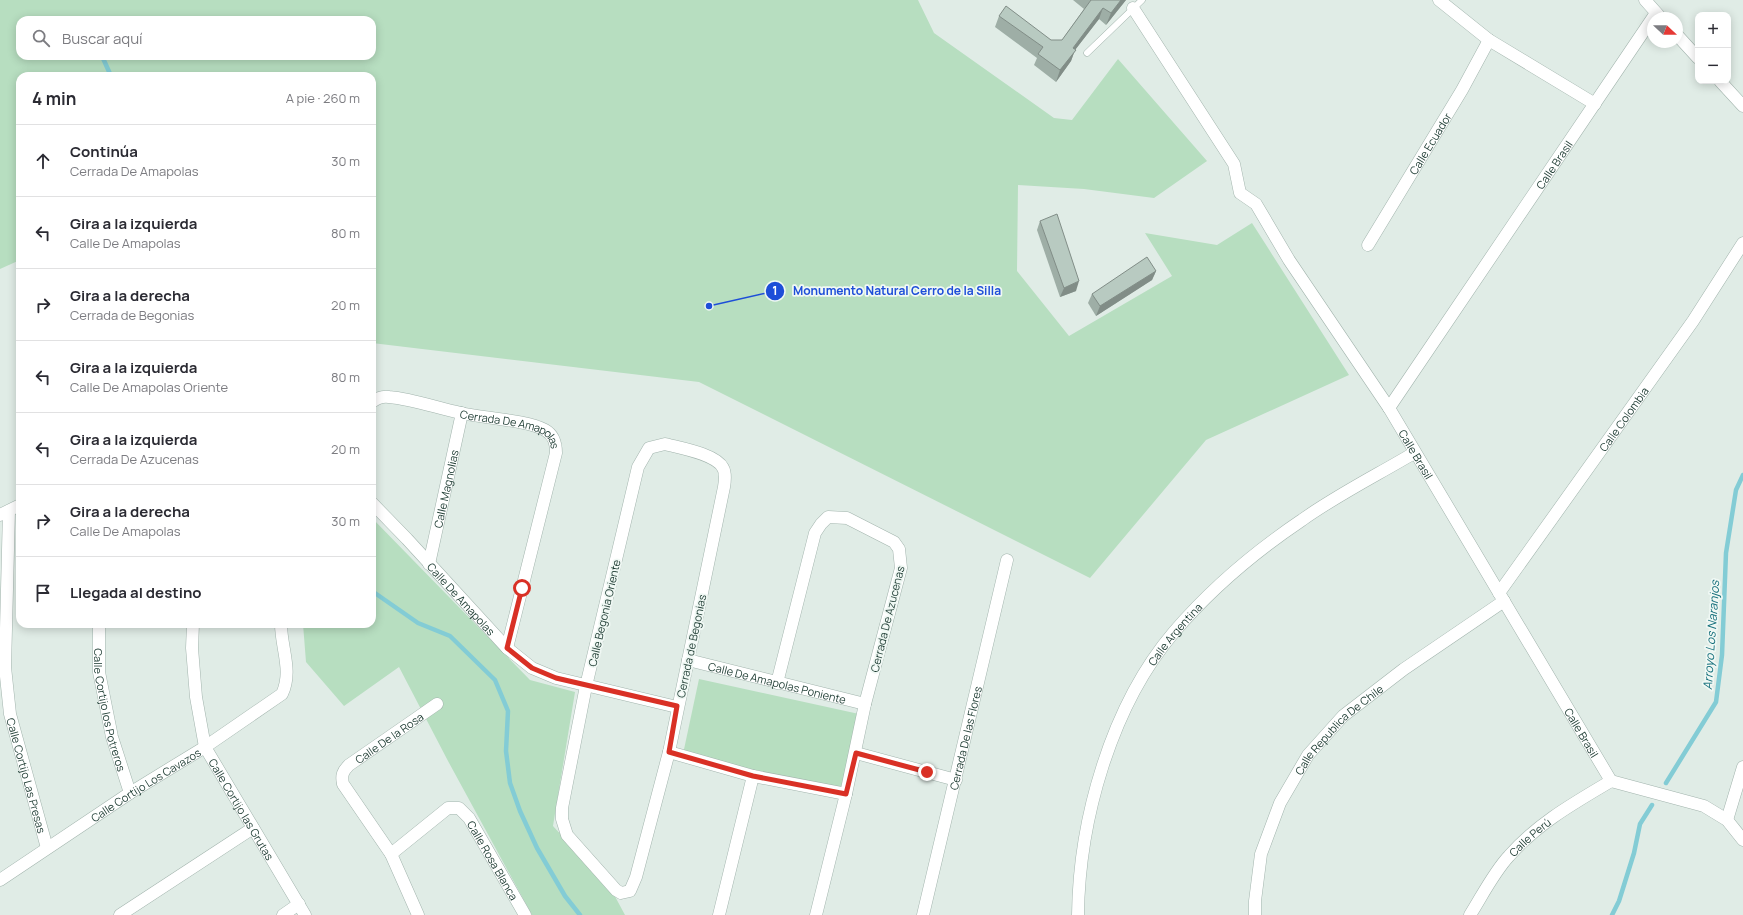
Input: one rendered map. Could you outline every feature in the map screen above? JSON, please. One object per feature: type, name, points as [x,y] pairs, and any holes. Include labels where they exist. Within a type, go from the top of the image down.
[{"type":"street","points":[[1439,0],[1489,40],[1594,104]]},
{"type":"street","points":[[1645,0],[1656,12]]},
{"type":"street","points":[[1137,4],[1234,164],[1240,193],[1256,204],[1289,260],[1389,408]]},
{"type":"street","name":"Calle Brasil","points":[[1611,781],[1502,597],[1414,453],[1389,408],[1594,104],[1647,31]]},
{"type":"street","name":"Calle Ecuador","points":[[1368,245],[1462,90],[1489,40]]},
{"type":"street","points":[[1683,42],[1695,55]]},
{"type":"street","points":[[1723,84],[1743,106]]},
{"type":"street","name":"Calle Colombia","points":[[1502,597],[1693,322],[1743,242]]},
{"type":"street","name":"Cerrada De Amapolas","points":[[376,400],[388,397],[544,429],[552,435],[556,443],[556,453],[507,648]]},
{"type":"street","name":"Calle Magnolias","points":[[429,564],[462,413]]},
{"type":"street","name":"Calle Begonia Oriente","points":[[630,891],[621,893],[616,890],[567,835],[562,819],[564,796],[586,686],[638,467],[649,448],[665,444],[709,457],[718,462],[724,468]]},
{"type":"street","name":"Calle Argentina","points":[[1078,915],[1085,842],[1093,799],[1110,745],[1124,710],[1174,633],[1216,590],[1302,520],[1414,453]]},
{"type":"street","name":"Cerrada de Begonias","points":[[630,891],[636,877],[669,752],[677,706],[724,487],[724,468]]},
{"type":"street","name":"Calle De Amapolas","points":[[376,508],[407,539],[507,648],[532,668],[556,678],[586,686],[677,706]]},
{"type":"street","name":"Calle Cortijo Las Presas","points":[[10,510],[5,612],[5,667],[7,691],[10,714],[47,848]]},
{"type":"street","name":"Cerrada De Azucenas","points":[[777,683],[815,533],[821,524],[828,517],[847,518],[894,542],[899,549],[902,558],[901,568],[866,704],[856,753],[816,915]]},
{"type":"street","name":"Cerrada De las Flores","points":[[923,915],[1007,560]]},
{"type":"street","name":"Calle Republica De Chile","points":[[1255,915],[1255,900],[1261,854],[1280,803],[1308,755],[1343,716],[1502,597]]},
{"type":"street","name":"Calle Cortijo los Potreros","points":[[99,628],[99,672],[112,737],[130,793]]},
{"type":"street","name":"Calle Cortijo las Grutas","points":[[192,628],[196,697],[205,747],[305,915]]},
{"type":"street","name":"Calle Cortijo Los Cavazos","points":[[0,880],[130,793],[205,747],[274,701],[282,694],[286,685],[288,674],[282,628]]},
{"type":"street","name":"Calle De Amapolas Poniente","points":[[688,660],[866,704]]},
{"type":"street","name":"Calle De la Rosa","points":[[390,854],[342,784],[342,773],[349,765],[437,704]]},
{"type":"street","points":[[669,752],[753,776],[846,794]]},
{"type":"street","points":[[856,753],[956,780]]},
{"type":"street","points":[[1727,820],[1743,767]]},
{"type":"street","points":[[719,915],[753,776]]},
{"type":"street","points":[[1611,781],[1704,806],[1727,820],[1743,840]]},
{"type":"street","name":"Calle Perú","points":[[1470,915],[1508,857],[1533,831],[1558,812],[1611,781]]},
{"type":"street","name":"Calle Rosa Blanca","points":[[390,854],[448,808],[458,808],[469,818],[525,915]]},
{"type":"street","points":[[120,915],[253,828]]},
{"type":"street","points":[[390,854],[418,915]]},
{"type":"street","points":[[283,915],[299,904]]},
{"type":"lane","points":[[1087,53],[1137,4]]},
{"type":"green space","points":[[0,0],[918,0],[934,33],[1054,118],[1072,120],[1118,59],[1207,161],[1154,198],[1084,189],[1018,185],[1017,271],[1069,336],[1172,276],[1145,233],[1217,245],[1252,223],[1349,375],[1206,440],[1090,578],[699,382],[376,343],[376,72],[16,72],[16,262],[0,269]]},
{"type":"green space","points":[[376,522],[530,680],[575,692],[553,826],[611,889],[625,915],[532,915],[448,761],[399,667],[344,706],[306,662],[303,628],[376,628]]},
{"type":"green space","points":[[699,679],[859,714],[842,789],[683,754]]},
{"type":"building","points":[[1091,0],[1121,0],[1111,13],[1103,8],[1073,48],[1076,50],[1060,70],[1038,54],[1043,47],[999,16],[1006,6],[1051,40],[1062,40]]},
{"type":"building","points":[[1057,214],[1079,281],[1064,288],[1040,221]]},
{"type":"building","points":[[1147,257],[1156,271],[1100,306],[1092,294]]},
{"type":"waterway","points":[[104,60],[109,72]]},
{"type":"waterway","name":"Arroyo Los Naranjos","points":[[1666,783],[1716,702],[1722,655],[1726,553],[1736,490],[1743,475]]},
{"type":"waterway","points":[[376,594],[418,623],[450,636],[495,680],[508,711],[506,751],[510,783],[520,811],[537,848],[565,896],[580,915]]},
{"type":"waterway","name":"Arroyo Los Naranjos","points":[[1612,915],[1619,901],[1634,853],[1640,824],[1652,805]]},
{"type":"place","name":"Monumento Natural Cerro de la Silla","points":[[709,306]]},
{"type":"route","points":[[522,588],[507,648],[532,668],[556,678],[677,706],[669,752],[753,776],[846,794],[856,753],[927,772]]}]
